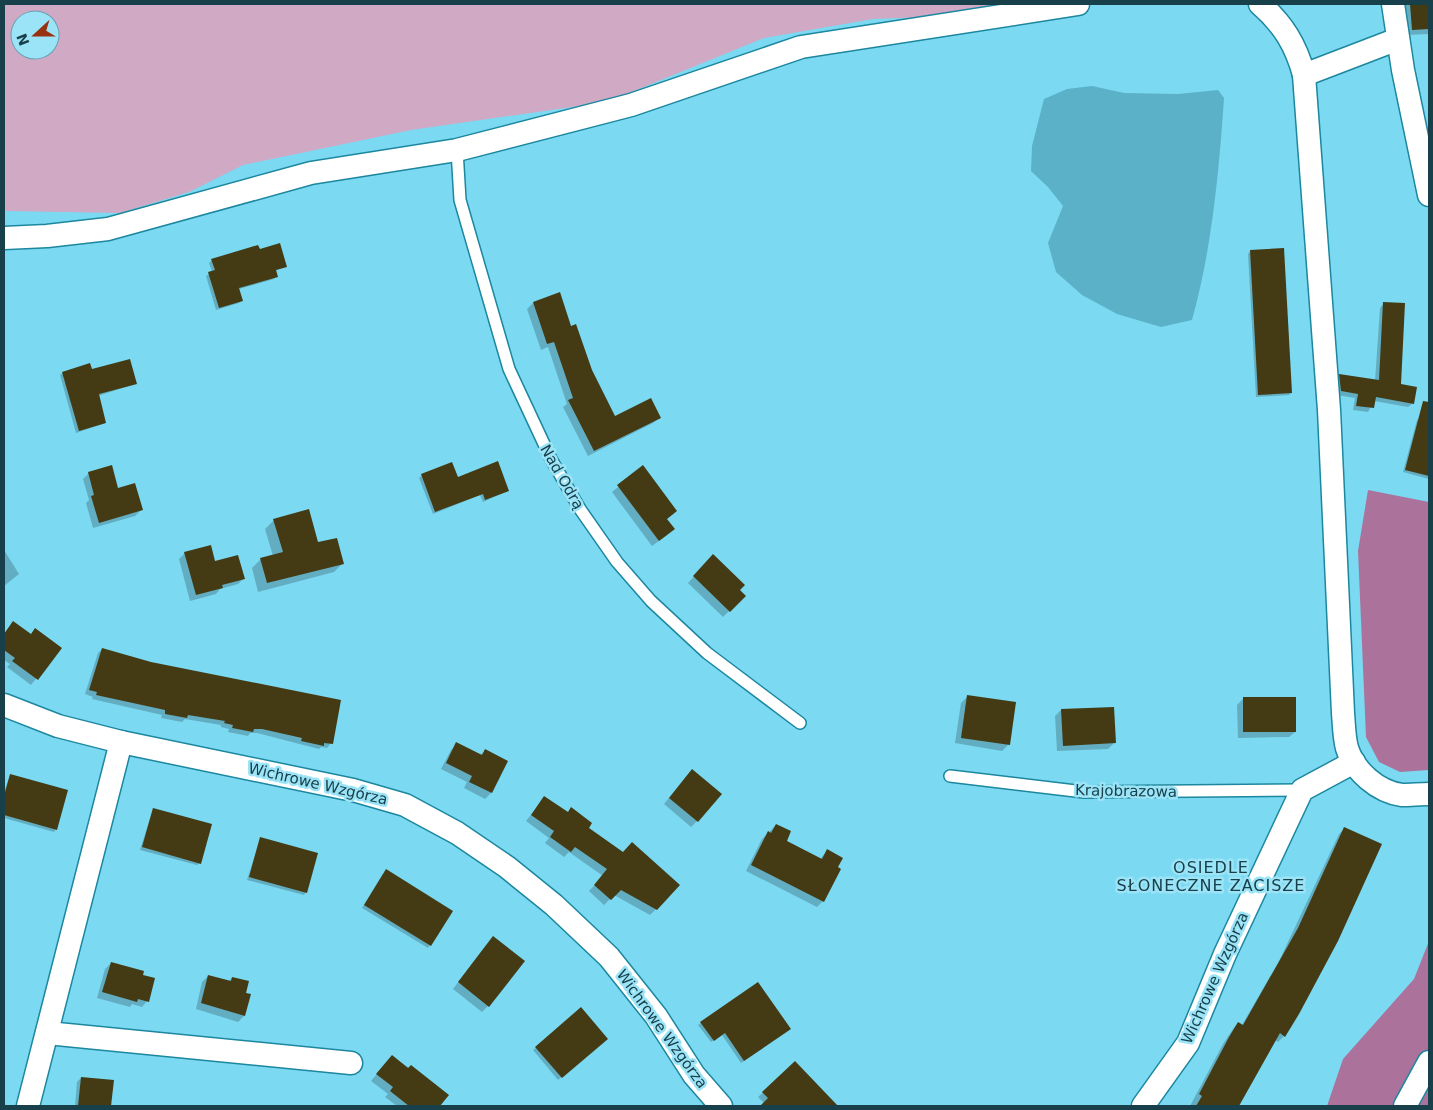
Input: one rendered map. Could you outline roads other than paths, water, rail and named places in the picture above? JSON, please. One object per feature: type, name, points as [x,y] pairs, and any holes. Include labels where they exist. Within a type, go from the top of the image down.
[{"type":"street","points":[[4,238],[47,236],[108,228],[311,173],[457,150],[631,106],[800,47],[1078,4]]},
{"type":"street","points":[[1260,4],[1288,32],[1299,55],[1304,75],[1329,410],[1343,713],[1347,749],[1354,762],[1369,780],[1383,789],[1400,794],[1429,794]]},
{"type":"street","points":[[1393,4],[1398,39],[1429,195]]},
{"type":"street","points":[[1304,75],[1398,39]]},
{"type":"street","name":"Wichrowe Wzgórza","points":[[4,705],[58,726],[121,742],[353,790],[405,806],[457,833],[507,868],[554,905],[609,957],[656,1016],[694,1075],[721,1106]]},
{"type":"street","points":[[28,1106],[121,742]]},
{"type":"street","points":[[1302,790],[1354,762]]},
{"type":"street","name":"Wichrowe Wzgórza","points":[[1144,1106],[1188,1043],[1225,954],[1302,790]]},
{"type":"street","points":[[47,1033],[351,1064]]},
{"type":"street","points":[[1405,1106],[1429,1062]]},
{"type":"lane","name":"Nad Odrą","points":[[457,150],[460,200],[509,369],[551,459],[580,509],[617,562],[651,601],[707,653],[800,723]]},
{"type":"lane","name":"Krajobrazowa","points":[[950,776],[1084,792],[1302,790]]},
{"type":"water","points":[[1092,86],[1124,93],[1178,94],[1218,90],[1224,98],[1220,154],[1210,238],[1192,320],[1161,327],[1117,314],[1082,295],[1056,272],[1048,243],[1063,206],[1048,187],[1031,171],[1032,146],[1044,99],[1067,89]]},
{"type":"district","name":"OSIEDLE SŁONECZNE ZACISZE","points":[[1211,876]]}]
